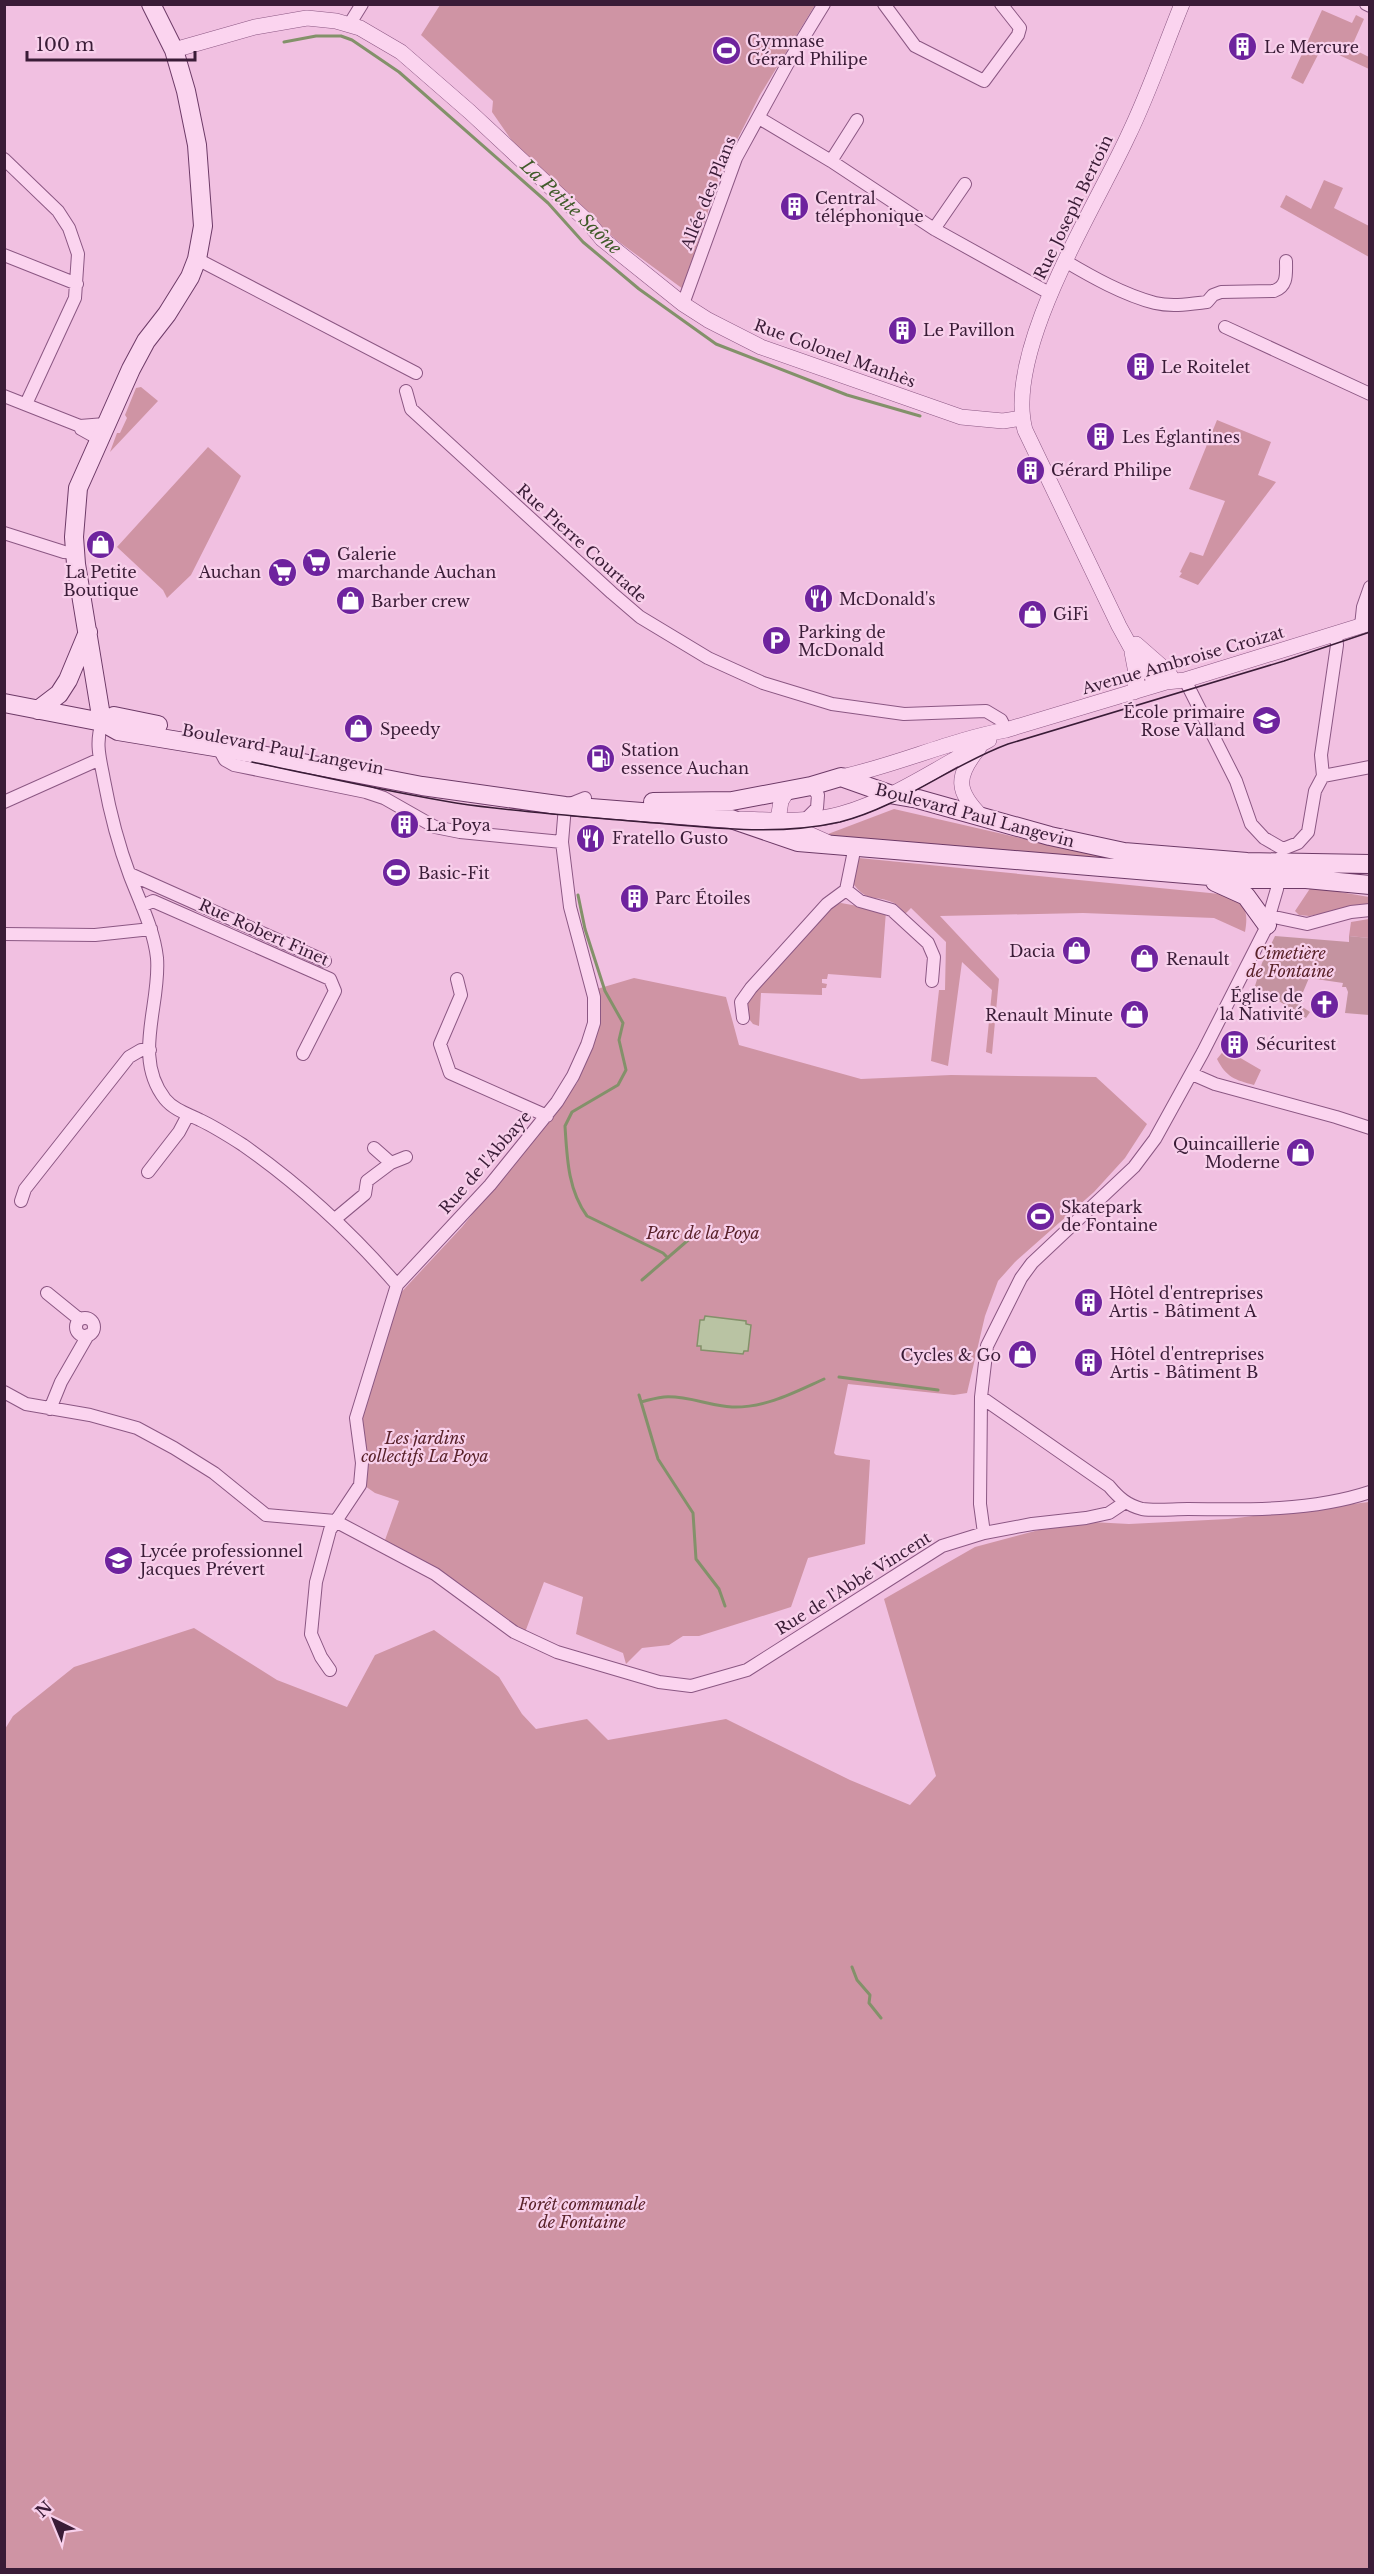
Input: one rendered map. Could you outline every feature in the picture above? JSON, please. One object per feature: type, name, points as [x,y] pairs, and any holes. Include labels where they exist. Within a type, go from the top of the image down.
[{"type":"main road","points":[[4,703],[102,722],[75,553],[78,488],[146,341],[167,314],[190,277],[197,259],[203,226],[197,145],[186,91],[174,50],[151,4]]},
{"type":"main road","points":[[38,710],[59,694],[68,680],[89,631]]},
{"type":"main road","name":"Boulevard Paul Langevin","points":[[102,722],[114,716],[390,770],[585,798],[637,802],[732,801],[811,786],[841,777],[889,794],[918,799],[1124,852],[1281,864],[1370,864]]},
{"type":"main road","name":"Boulevard Paul Langevin","points":[[102,722],[118,731],[218,747],[422,786],[565,806],[731,819],[798,842],[1190,874],[1281,864],[1370,885]]},
{"type":"main road","points":[[1190,874],[1246,896],[1269,921]]},
{"type":"street","points":[[349,25],[362,4]]},
{"type":"street","name":"Allée des Plans","points":[[683,304],[736,158],[788,63],[824,4]]},
{"type":"street","points":[[884,4],[915,46],[984,81],[1018,35],[1020,28],[1013,10],[1001,4]]},
{"type":"street","name":"Rue Joseph Bertoin","points":[[1175,681],[1152,676],[1130,646],[1119,626],[1045,473],[1022,418],[1022,400],[1028,363],[1051,294],[1065,261],[1140,111],[1182,4]]},
{"type":"street","name":"Rue Colonel Manhès","points":[[174,50],[280,21],[307,18],[349,25],[380,38],[470,111],[602,238],[683,304],[708,320],[761,346],[951,414],[1003,421],[1022,418]]},
{"type":"street","points":[[759,118],[831,161],[934,229],[1051,294]]},
{"type":"street","points":[[831,161],[858,120]]},
{"type":"street","points":[[4,159],[58,211],[69,228],[78,254],[75,298],[27,404]]},
{"type":"street","points":[[934,229],[965,184]]},
{"type":"street","points":[[4,255],[77,284]]},
{"type":"street","points":[[197,259],[416,373]]},
{"type":"street","points":[[1065,261],[1093,277],[1154,303],[1183,305],[1207,302],[1213,295],[1221,292],[1281,288],[1285,284],[1286,261]]},
{"type":"street","points":[[1225,327],[1370,394]]},
{"type":"street","name":"Rue Pierre Courtade","points":[[406,391],[411,409],[570,557],[640,617],[708,658],[763,683],[832,704],[904,714],[986,711],[1002,720],[1006,730]]},
{"type":"street","points":[[4,396],[80,426],[102,432]]},
{"type":"street","points":[[4,533],[64,552],[75,553]]},
{"type":"street","points":[[1366,624],[1363,607],[1370,587]]},
{"type":"street","name":"Avenue Ambroise Croizat","points":[[841,777],[884,767],[982,735],[1336,635],[1366,624]]},
{"type":"street","name":"Rue Joseph Bertoin","points":[[1119,626],[1175,681]]},
{"type":"street","points":[[984,1533],[980,1504],[981,1397],[987,1346],[1021,1278],[1045,1248],[1134,1167],[1155,1139],[1192,1074],[1269,921],[1281,864],[1308,832],[1315,791],[1323,776],[1321,755],[1336,650],[1336,635]]},
{"type":"street","name":"Rue Joseph Bertoin","points":[[1130,646],[1136,665],[1137,678],[1134,692]]},
{"type":"street","points":[[1175,681],[1236,781],[1251,824],[1264,838],[1281,864]]},
{"type":"street","points":[[102,722],[97,739],[112,823],[151,929],[157,958],[156,988],[148,1028],[150,1063],[159,1090],[166,1101],[244,1146],[335,1219],[364,1246],[398,1285]]},
{"type":"street","name":"Avenue Ambroise Croizat","points":[[731,819],[778,820],[841,814],[889,794],[1006,730]]},
{"type":"street","name":"Avenue Ambroise Croizat","points":[[982,817],[965,800],[962,781],[970,759],[984,743]]},
{"type":"street","name":"Boulevard Paul Langevin","points":[[218,747],[220,755],[234,765],[366,792],[403,808],[435,827],[460,832],[562,842]]},
{"type":"street","points":[[4,802],[100,759]]},
{"type":"street","points":[[1323,776],[1370,767]]},
{"type":"street","points":[[807,818],[817,808],[818,795],[811,786]]},
{"type":"street","points":[[778,820],[781,801],[788,790]]},
{"type":"street","name":"Boulevard Paul Langevin","points":[[565,806],[585,798]]},
{"type":"street","name":"Rue de l'Abbaye","points":[[330,1670],[315,1643],[311,1626],[316,1581],[328,1536],[335,1521],[360,1485],[362,1463],[356,1418],[398,1285],[490,1185],[547,1116],[573,1076],[591,1034],[595,1010],[591,980],[570,907],[562,842],[565,806]]},
{"type":"street","name":"Boulevard Paul Langevin","points":[[778,820],[832,844]]},
{"type":"street","points":[[743,1018],[741,1002],[751,988],[827,904],[846,890],[855,846]]},
{"type":"street","name":"Rue Robert Finet","points":[[130,874],[325,961]]},
{"type":"street","points":[[846,890],[860,901],[892,910],[928,943],[934,957],[932,981]]},
{"type":"street","name":"Rue Robert Finet","points":[[142,906],[153,901],[330,980],[335,991],[303,1054]]},
{"type":"street","points":[[1269,921],[1307,924],[1351,912],[1370,910]]},
{"type":"street","points":[[4,934],[95,935],[151,929]]},
{"type":"street","points":[[457,979],[461,995],[440,1044],[450,1073],[547,1116]]},
{"type":"street","points":[[21,1201],[25,1189],[129,1057],[141,1050],[150,1050]]},
{"type":"street","points":[[1192,1074],[1215,1084],[1370,1128]]},
{"type":"street","points":[[148,1172],[179,1132],[188,1115]]},
{"type":"street","points":[[374,1148],[391,1163]]},
{"type":"street","points":[[335,1219],[365,1194],[367,1181],[391,1163],[406,1157]]},
{"type":"street","points":[[47,1293],[79,1320],[88,1318],[93,1322],[94,1328],[61,1382],[50,1409]]},
{"type":"street","points":[[8,1394],[26,1404],[90,1415],[137,1428],[174,1448],[219,1477],[266,1515],[335,1521]]},
{"type":"street","points":[[981,1397],[1109,1486],[1124,1503],[1143,1509],[1235,1510],[1326,1502],[1352,1498],[1370,1492]]},
{"type":"street","name":"Rue de l'Abbé Vincent","points":[[335,1521],[435,1574],[514,1632],[557,1652],[659,1682],[691,1686],[747,1670],[942,1546],[984,1533],[1109,1513],[1124,1503]]},
{"type":"green space","points":[[440,5],[815,5],[760,95],[721,171],[683,289],[615,239],[519,151],[492,112],[493,101],[421,35]]},
{"type":"green space","points":[[1322,10],[1352,23],[1356,15],[1364,19],[1351,48],[1369,57],[1369,69],[1322,47],[1303,84],[1291,78]]},
{"type":"green space","points":[[1324,180],[1343,188],[1334,208],[1369,226],[1369,257],[1280,207],[1286,195],[1311,209]]},
{"type":"green space","points":[[141,387],[158,401],[110,452],[117,433],[120,433],[127,418],[125,415],[136,388]]},
{"type":"green space","points":[[1217,420],[1271,442],[1258,475],[1276,482],[1198,585],[1179,577],[1182,573],[1180,572],[1190,552],[1203,556],[1225,501],[1189,489]]},
{"type":"green space","points":[[208,447],[241,476],[191,575],[167,598],[163,590],[117,547]]},
{"type":"green space","points":[[894,809],[1099,856],[1094,859],[834,838],[828,834]]},
{"type":"green space","points":[[859,858],[1230,895],[1240,902],[1245,910],[1245,932],[1214,918],[1083,913],[940,916],[999,979],[992,1054],[986,1052],[992,990],[962,962],[948,1066],[931,1061],[939,990],[945,990],[946,942],[911,908],[905,914],[894,903],[867,896],[857,889],[852,882]]},
{"type":"green space","points":[[1311,887],[1369,897],[1369,905],[1309,916],[1299,915],[1295,911]]},
{"type":"green space","points":[[841,903],[886,911],[881,978],[828,974],[827,979],[822,979],[822,983],[827,984],[826,988],[822,988],[822,995],[761,993],[759,1026],[753,1024],[745,1014],[748,996],[834,905]]},
{"type":"green space","points":[[1369,919],[1369,938],[1349,936],[1351,922]]},
{"type":"green space","name":"Cimetière de Fontaine","points":[[1275,936],[1349,942],[1349,936],[1369,938],[1369,1015],[1345,1013],[1348,992],[1346,987],[1342,987],[1343,983],[1309,978],[1298,1004],[1310,1012],[1306,1018],[1255,986],[1262,963]]},
{"type":"green space","name":"Parc de la Poya","points":[[634,978],[726,997],[739,1045],[861,1079],[951,1075],[1096,1077],[1147,1124],[1125,1158],[1094,1192],[1015,1262],[998,1281],[985,1316],[967,1393],[954,1395],[848,1384],[834,1453],[870,1460],[865,1544],[808,1558],[791,1607],[699,1636],[683,1636],[669,1645],[642,1648],[626,1664],[623,1653],[576,1634],[583,1597],[544,1582],[524,1635],[471,1593],[385,1540],[399,1501],[375,1493],[365,1486],[367,1480],[366,1453],[360,1426],[394,1300],[462,1227],[577,1083],[596,1034],[597,989]]},
{"type":"green space","points":[[1225,1049],[1261,1070],[1254,1085],[1236,1079],[1224,1070],[1217,1059]]},
{"type":"green space","name":"Forêt communale de Fontaine","points":[[1369,1502],[1369,2569],[5,2570],[5,1729],[13,1716],[74,1667],[194,1628],[277,1680],[347,1707],[375,1655],[434,1630],[499,1677],[522,1714],[536,1729],[587,1719],[608,1740],[726,1719],[850,1780],[910,1805],[936,1776],[884,1599],[975,1547],[1073,1521],[1129,1524],[1228,1519]]},
{"type":"shaded area","points":[[705,1316],[746,1321],[746,1324],[751,1325],[748,1351],[744,1351],[743,1354],[701,1350],[701,1346],[697,1346],[700,1320],[704,1320]]},
{"type":"waterway","name":"La Petite Saône","points":[[284,42],[316,36],[341,36],[352,40],[399,72],[548,203],[583,242],[639,289],[716,344],[847,395],[920,416]]},
{"type":"waterway","name":"La Petite Saône","points":[[578,895],[585,929],[605,991],[623,1023],[619,1040],[626,1070],[618,1085],[572,1112],[565,1126],[572,1185],[587,1216],[663,1253],[668,1258]]},
{"type":"waterway","name":"La Petite Saône","points":[[642,1280],[694,1235]]},
{"type":"waterway","points":[[839,1377],[938,1390]]},
{"type":"waterway","points":[[641,1402],[672,1397],[724,1406],[745,1407],[780,1398],[824,1379]]},
{"type":"waterway","name":"La Petite Saône","points":[[639,1395],[658,1459],[693,1513],[696,1559],[719,1589],[725,1606]]},
{"type":"waterway","points":[[852,1967],[857,1980],[870,1995],[869,2003],[881,2018]]},
{"type":"tram line","points":[[252,762],[405,794],[506,810],[724,829],[794,829],[840,822],[862,815],[1008,744],[1284,661],[1370,632]]},
{"type":"place","name":"Le Mercure","points":[[1243,47]]},
{"type":"place","name":"Gymnase Gérard Philipe","points":[[726,50]]},
{"type":"place","name":"Central téléphonique","points":[[794,207]]},
{"type":"place","name":"Le Pavillon","points":[[902,330]]},
{"type":"place","name":"Le Roitelet","points":[[1140,367]]},
{"type":"place","name":"Les Églantines","points":[[1101,437]]},
{"type":"place","name":"Gérard Philipe","points":[[1030,470]]},
{"type":"place","name":"La Petite Boutique","points":[[101,544]]},
{"type":"place","name":"Galerie marchande Auchan","points":[[316,563]]},
{"type":"place","name":"Auchan","points":[[282,572]]},
{"type":"place","name":"McDonald's","points":[[818,599]]},
{"type":"place","name":"Barber crew","points":[[350,601]]},
{"type":"place","name":"GiFi","points":[[1032,614]]},
{"type":"place","name":"Parking de McDonald","points":[[777,641]]},
{"type":"place","name":"École primaire Rose Valland","points":[[1266,721]]},
{"type":"place","name":"Speedy","points":[[359,729]]},
{"type":"place","name":"Station essence Auchan","points":[[600,759]]},
{"type":"place","name":"La Poya","points":[[405,825]]},
{"type":"place","name":"Fratello Gusto","points":[[591,838]]},
{"type":"place","name":"Basic-Fit","points":[[397,873]]},
{"type":"place","name":"Parc Étoiles","points":[[634,898]]},
{"type":"place","name":"Dacia","points":[[1076,951]]},
{"type":"place","name":"Renault","points":[[1145,959]]},
{"type":"place","name":"Église de la Nativité","points":[[1324,1005]]},
{"type":"place","name":"Renault Minute","points":[[1134,1015]]},
{"type":"place","name":"Sécuritest","points":[[1235,1044]]},
{"type":"place","name":"Quincaillerie Moderne","points":[[1301,1153]]},
{"type":"place","name":"Skatepark de Fontaine","points":[[1040,1216]]},
{"type":"place","name":"Hôtel d'entreprises Artis - Bâtiment A","points":[[1088,1302]]},
{"type":"place","name":"Cycles & Go","points":[[1022,1355]]},
{"type":"place","name":"Hôtel d'entreprises Artis - Bâtiment B","points":[[1089,1363]]},
{"type":"place","name":"Lycée professionnel Jacques Prévert","points":[[119,1560]]},
{"type":"park label","name":"Les jardins collectifs La Poya","points":[[425,1447]]}]
